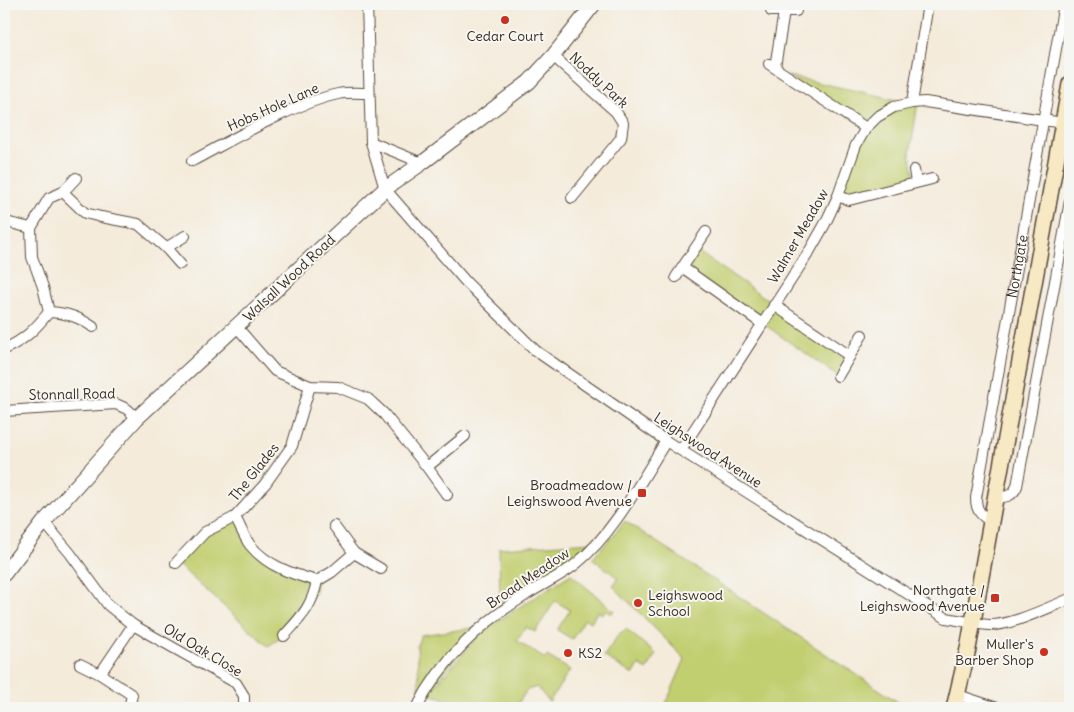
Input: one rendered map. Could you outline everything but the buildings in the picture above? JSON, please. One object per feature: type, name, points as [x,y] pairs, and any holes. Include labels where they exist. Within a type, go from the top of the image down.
[{"type":"main road","name":"Northgate","points":[[956,702],[968,649],[1070,84]]},
{"type":"street","points":[[367,4],[371,142],[385,189]]},
{"type":"street","name":"Walsall Wood Road","points":[[4,574],[44,522],[137,418],[385,189],[529,82],[553,56],[594,4]]},
{"type":"street","points":[[912,103],[928,4]]},
{"type":"street","name":"Northgate","points":[[991,522],[980,514],[976,507],[976,498],[1064,4]]},
{"type":"street","points":[[771,10],[796,11]]},
{"type":"street","points":[[784,12],[772,65],[866,128]]},
{"type":"street","name":"Noddy Park","points":[[553,56],[616,112],[623,123],[621,138],[572,198]]},
{"type":"street","name":"Hobs Hole Lane","points":[[192,161],[287,113],[312,103],[339,94],[369,93]]},
{"type":"street","name":"Walmer Meadow","points":[[681,450],[813,245],[838,196],[853,154],[866,128],[877,117],[903,104],[925,102],[1064,123]]},
{"type":"street","points":[[371,142],[422,163]]},
{"type":"street","points":[[914,170],[916,182]]},
{"type":"street","points":[[50,312],[32,258],[31,228],[49,198],[63,192],[76,178]]},
{"type":"street","points":[[838,196],[849,200],[932,179]]},
{"type":"street","name":"Leighswood Avenue","points":[[385,189],[466,282],[536,351],[666,441],[946,618],[990,625],[1002,624],[1070,599]]},
{"type":"street","points":[[63,192],[86,213],[138,224],[166,248],[180,264]]},
{"type":"street","points":[[996,497],[1008,497],[1015,491],[1017,486],[1067,243],[1070,201]]},
{"type":"street","points":[[4,225],[10,223],[31,228]]},
{"type":"street","points":[[676,276],[706,232]]},
{"type":"street","points":[[166,248],[185,236]]},
{"type":"street","points":[[682,267],[762,323]]},
{"type":"street","points":[[774,305],[850,356]]},
{"type":"street","points":[[50,312],[65,313],[81,318],[93,327]]},
{"type":"street","points":[[4,349],[18,343],[34,331],[50,312]]},
{"type":"street","points":[[236,326],[275,371],[310,386],[338,387],[368,399],[384,414],[427,467],[446,495]]},
{"type":"street","points":[[838,376],[862,335]]},
{"type":"street","name":"The Glades","points":[[176,564],[206,532],[235,518],[265,484],[292,446],[310,386]]},
{"type":"street","name":"Stonnall Road","points":[[4,411],[116,404],[127,409],[137,418]]},
{"type":"street","points":[[427,467],[465,436]]},
{"type":"street","name":"Broad Meadow","points":[[417,708],[450,658],[480,627],[524,596],[576,564],[604,538],[666,441]]},
{"type":"street","name":"The Glades","points":[[235,518],[250,544],[270,563],[294,574],[318,581]]},
{"type":"street","name":"Old Oak Close","points":[[44,522],[70,553],[108,605],[133,625],[236,684],[244,696],[244,708]]},
{"type":"street","points":[[334,526],[354,554],[381,569]]},
{"type":"street","points":[[284,636],[308,609],[315,594],[318,581],[354,554]]},
{"type":"street","points":[[100,674],[133,625]]},
{"type":"street","points":[[80,664],[100,674],[132,695],[129,708]]},
{"type":"street","points":[[956,702],[997,708]]},
{"type":"green space","points":[[788,76],[912,103],[918,102],[910,154],[916,182],[849,200],[838,196],[866,128]]},
{"type":"green space","points":[[694,249],[850,356],[838,376],[682,267]]},
{"type":"green space","points":[[235,517],[270,563],[317,581],[315,593],[284,636],[268,646],[176,563],[205,532]]},
{"type":"green space","points":[[625,521],[907,708],[664,708],[685,659],[613,586],[618,578],[592,558]]},
{"type":"green space","points":[[593,542],[576,560],[500,609],[499,548]]},
{"type":"green space","points":[[571,574],[614,611],[611,614],[605,610],[602,614],[598,611],[591,622],[585,619],[572,639],[557,630],[570,610],[555,601],[535,632],[526,627],[517,641],[545,659],[547,656],[570,670],[549,702],[537,687],[527,690],[515,708],[476,708],[429,694],[482,631]]},
{"type":"green space","points":[[480,627],[417,708],[397,708],[420,702],[417,646],[421,635]]},
{"type":"green space","points":[[626,629],[656,654],[647,670],[639,665],[633,675],[604,656],[619,634]]},
{"type":"place","name":"Cedar Court","points":[[505,20]]},
{"type":"place","name":"Broadmeadow / Leighswood Avenue","points":[[642,493]]},
{"type":"place","name":"Northgate / Leighswood Avenue","points":[[995,598]]},
{"type":"place","name":"Leighswood School","points":[[638,603]]},
{"type":"place","name":"Muller's Barber Shop","points":[[1044,652]]},
{"type":"place","name":"KS2","points":[[568,653]]}]
